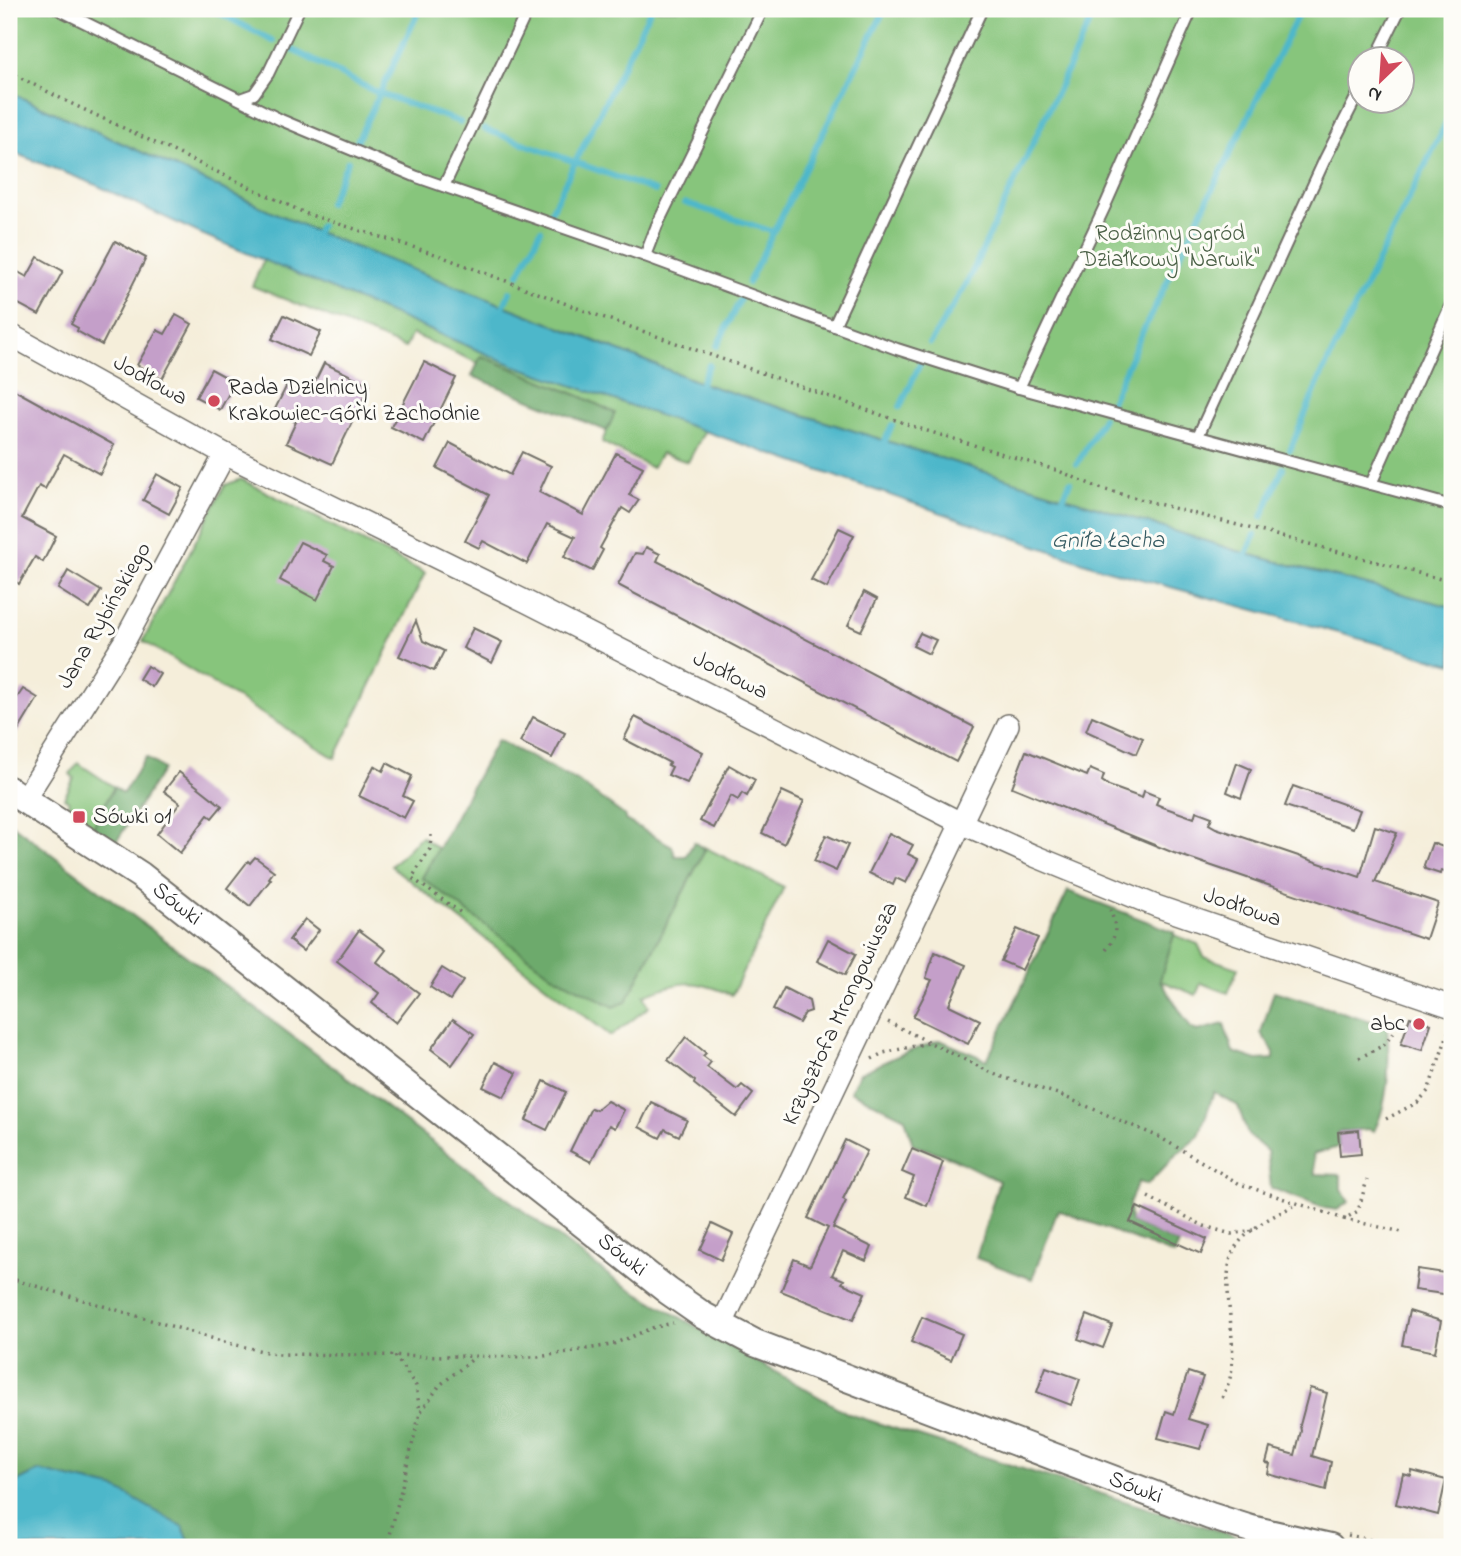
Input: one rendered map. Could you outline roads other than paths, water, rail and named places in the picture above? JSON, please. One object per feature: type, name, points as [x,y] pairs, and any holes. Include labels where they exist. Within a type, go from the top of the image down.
[{"type":"street","name":"Jodłowa","points":[[9,334],[225,454],[527,602],[961,823],[1156,906],[1452,1007]]},
{"type":"street","name":"Jana Rybińskiego","points":[[16,795],[124,642],[225,454]]},
{"type":"street","name":"Krzysztofa Mrongowiusza","points":[[713,1321],[841,1075],[1008,724]]},
{"type":"street","name":"Sówki","points":[[16,795],[140,875],[667,1291],[713,1321],[755,1343],[818,1368],[1210,1516],[1251,1529],[1335,1540]]},
{"type":"lane","points":[[58,9],[281,120],[444,186],[645,256],[897,349],[1019,388],[1452,506]]},
{"type":"lane","points":[[240,99],[254,94],[268,74],[299,9]]},
{"type":"lane","points":[[444,186],[528,9]]},
{"type":"lane","points":[[645,256],[657,225],[763,9]]},
{"type":"lane","points":[[834,326],[982,9]]},
{"type":"lane","points":[[1019,388],[1105,206],[1192,9]]},
{"type":"lane","points":[[1382,46],[1400,9]]},
{"type":"lane","points":[[1198,436],[1347,116]]},
{"type":"lane","points":[[1371,484],[1452,303]]},
{"type":"water","name":"Gniła Łacha","points":[[9,92],[317,232],[701,383],[1247,554],[1452,607],[1452,664],[1101,568],[513,365],[9,150]]},
{"type":"water","points":[[39,1471],[117,1489],[183,1527],[192,1547],[9,1547],[9,1486]]},
{"type":"waterway","points":[[212,9],[273,41]]},
{"type":"waterway","points":[[357,141],[420,9]]},
{"type":"waterway","points":[[551,211],[651,9]]},
{"type":"waterway","points":[[748,283],[885,9]]},
{"type":"waterway","points":[[930,343],[967,283],[1096,9]]},
{"type":"waterway","points":[[1109,406],[1301,9]]},
{"type":"waterway","points":[[289,48],[378,93],[460,122]]},
{"type":"waterway","points":[[1290,450],[1322,374],[1452,111]]},
{"type":"waterway","points":[[484,129],[655,191]]},
{"type":"waterway","points":[[329,203],[348,161]]},
{"type":"waterway","points":[[685,203],[774,232]]},
{"type":"waterway","points":[[317,232],[320,226]]},
{"type":"waterway","points":[[519,274],[541,230]]},
{"type":"waterway","points":[[503,307],[510,292]]},
{"type":"waterway","points":[[717,346],[740,300]]},
{"type":"waterway","points":[[900,407],[920,364]]},
{"type":"waterway","points":[[701,383],[709,365]]},
{"type":"waterway","points":[[1077,464],[1103,418]]},
{"type":"waterway","points":[[885,441],[892,425]]},
{"type":"waterway","points":[[1262,517],[1283,468]]},
{"type":"waterway","points":[[1063,498],[1070,482]]},
{"type":"waterway","points":[[1247,554],[1255,535]]},
{"type":"place","name":"Rada Dzielnicy Krakowiec-Górki Zachodnie","points":[[214,401]]},
{"type":"place","name":"Sówki 01","points":[[79,817]]},
{"type":"place","name":"abc","points":[[1419,1024]]},
{"type":"park label","name":"Rodzinny Ogród Działkowy \"Narwik\"","points":[[1170,247]]}]
